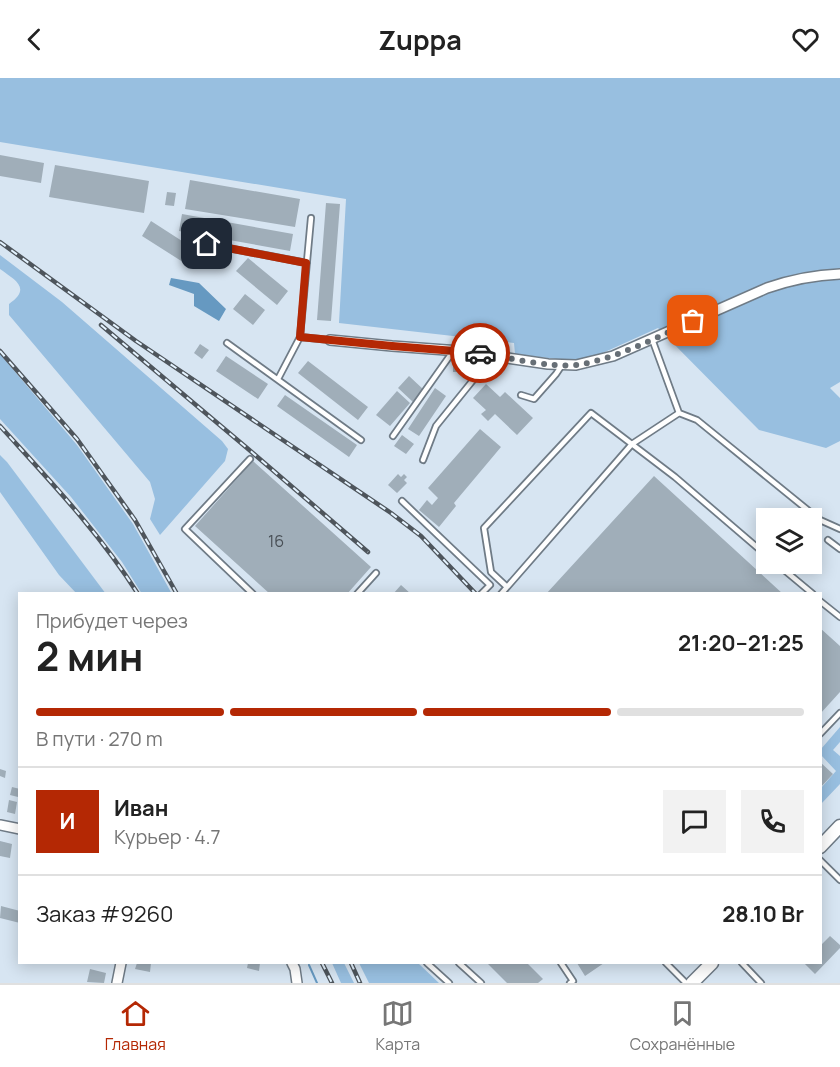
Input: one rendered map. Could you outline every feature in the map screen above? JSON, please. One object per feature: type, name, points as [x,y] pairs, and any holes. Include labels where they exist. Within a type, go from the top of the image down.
[{"type":"street","points":[[330,340],[480,353],[576,365],[613,356],[786,281],[840,274]]},
{"type":"street","points":[[0,825],[18,829]]},
{"type":"street","points":[[822,845],[840,826]]},
{"type":"street","points":[[117,983],[122,964]]},
{"type":"street","points":[[292,964],[297,983]]},
{"type":"street","points":[[699,981],[711,964]]},
{"type":"lane","points":[[278,379],[300,337],[311,218]]},
{"type":"lane","points":[[207,244],[306,263]]},
{"type":"lane","points":[[300,337],[330,340]]},
{"type":"lane","points":[[652,339],[680,413],[697,420],[820,520],[840,530]]},
{"type":"lane","points":[[227,343],[361,440]]},
{"type":"lane","points":[[393,436],[449,357],[460,351]]},
{"type":"lane","points":[[423,460],[436,426],[478,374],[480,353]]},
{"type":"lane","points":[[521,395],[534,399],[562,365]]},
{"type":"lane","points":[[507,587],[491,572],[484,528],[591,412],[675,477],[756,546]]},
{"type":"lane","points":[[503,592],[632,444],[680,413]]},
{"type":"lane","points":[[250,459],[185,529],[251,592]]},
{"type":"lane","points":[[402,501],[490,585],[483,592]]},
{"type":"lane","points":[[828,540],[840,549]]},
{"type":"lane","points":[[359,592],[376,573]]},
{"type":"lane","points":[[789,574],[811,592]]},
{"type":"lane","points":[[822,603],[840,617]]},
{"type":"lane","points":[[822,732],[840,713]]},
{"type":"lane","points":[[822,862],[840,880]]},
{"type":"lane","points":[[428,964],[449,983]]},
{"type":"lane","points":[[460,964],[481,983]]},
{"type":"lane","points":[[562,964],[573,981],[570,983]]},
{"type":"lane","points":[[667,964],[686,983]]},
{"type":"lane","points":[[743,964],[761,983]]},
{"type":"shaded area","points":[[0,78],[840,78],[840,382],[830,388],[840,398],[840,441],[826,448],[759,430],[658,328],[596,356],[573,361],[515,354],[514,343],[339,323],[346,199],[0,142]]},
{"type":"shaded area","points":[[0,255],[62,302],[222,441],[228,449],[225,461],[160,535],[150,519],[155,499],[150,482],[9,315],[9,304],[16,298],[20,289],[16,281],[0,269]]},
{"type":"shaded area","points":[[171,278],[199,283],[226,309],[219,321],[194,306],[194,294],[169,285]]},
{"type":"shaded area","points":[[0,354],[77,445],[133,524],[171,592],[141,592],[122,562],[71,497],[0,419]]},
{"type":"shaded area","points":[[0,455],[104,592],[75,592],[59,575],[0,492]]},
{"type":"shaded area","points":[[840,727],[840,742],[833,750],[840,756],[840,784],[822,803],[822,787],[836,771],[822,756],[822,748]]},
{"type":"shaded area","points":[[332,964],[344,964],[354,983],[341,983]]},
{"type":"shaded area","points":[[360,964],[419,964],[439,983],[369,983]]},
{"type":"building","points":[[0,155],[44,163],[41,183],[0,176]]},
{"type":"building","points":[[55,165],[149,181],[144,213],[49,197]]},
{"type":"building","points":[[190,180],[300,199],[295,227],[185,209]]},
{"type":"building","points":[[167,192],[176,193],[174,206],[165,205]]},
{"type":"building","points":[[326,203],[340,204],[331,321],[317,320]]},
{"type":"building","points":[[182,214],[293,234],[290,251],[179,231]]},
{"type":"building","points":[[151,221],[196,250],[186,264],[142,236]]},
{"type":"building","points":[[248,258],[288,291],[277,305],[236,271]]},
{"type":"building","points":[[245,294],[265,310],[253,325],[233,309]]},
{"type":"building","points":[[200,344],[209,350],[202,359],[194,353]]},
{"type":"building","points":[[226,356],[268,384],[258,399],[216,371]]},
{"type":"building","points":[[453,360],[470,360],[471,372],[453,372]]},
{"type":"building","points":[[308,361],[368,407],[358,420],[298,373]]},
{"type":"building","points":[[409,376],[424,390],[413,402],[398,388]]},
{"type":"building","points":[[486,384],[500,397],[505,392],[533,418],[517,435],[495,414],[488,421],[481,414],[486,410],[473,398]]},
{"type":"building","points":[[435,388],[446,396],[419,436],[408,429]]},
{"type":"building","points":[[397,391],[410,403],[390,426],[376,415]]},
{"type":"building","points":[[285,395],[357,445],[349,457],[277,406]]},
{"type":"building","points":[[480,429],[501,447],[454,503],[456,506],[439,527],[419,510],[427,500],[432,505],[438,498],[428,488]]},
{"type":"building","points":[[402,435],[414,444],[406,454],[394,446]]},
{"type":"building","points":[[253,461],[371,567],[349,592],[268,592],[195,526]]},
{"type":"building","points":[[398,474],[401,477],[404,474],[407,477],[404,480],[407,483],[397,493],[388,485]]},
{"type":"building","points":[[654,476],[756,569],[756,574],[761,574],[781,592],[548,592]]},
{"type":"building","points":[[401,585],[409,592],[395,592]]},
{"type":"building","points":[[822,630],[840,646],[840,692],[822,712]]},
{"type":"building","points":[[822,764],[833,774],[822,786]]},
{"type":"building","points":[[0,769],[6,771],[5,778],[0,776]]},
{"type":"building","points":[[12,787],[18,788],[18,797],[10,795]]},
{"type":"building","points":[[9,800],[17,802],[15,814],[7,812]]},
{"type":"building","points":[[0,841],[12,844],[10,858],[0,856]]},
{"type":"building","points":[[1,906],[18,910],[18,922],[0,918]]},
{"type":"building","points":[[830,936],[840,945],[840,948],[815,974],[805,964],[822,964],[822,944]]},
{"type":"building","points":[[137,964],[151,964],[150,972],[135,969]]},
{"type":"building","points":[[248,964],[260,964],[259,971],[247,968]]},
{"type":"building","points":[[488,964],[528,964],[543,979],[538,983],[507,983]]},
{"type":"building","points":[[578,964],[603,964],[585,976]]},
{"type":"building","points":[[90,969],[106,973],[104,983],[87,982]]},
{"type":"waterway","points":[[309,965],[317,983]]},
{"type":"railway","points":[[0,242],[136,341],[391,513],[421,536],[474,592]]},
{"type":"railway","points":[[101,325],[368,552]]},
{"type":"railway","points":[[0,351],[77,439],[135,520],[176,592]]},
{"type":"railway","points":[[0,426],[90,528],[137,592]]},
{"type":"railway","points":[[322,964],[332,983]]},
{"type":"railway","points":[[351,964],[360,983]]},
{"type":"way so far","points":[[480,353],[548,364],[576,365],[613,356],[693,321]]},
{"type":"route","points":[[207,244],[306,263],[300,337],[480,353]]}]
